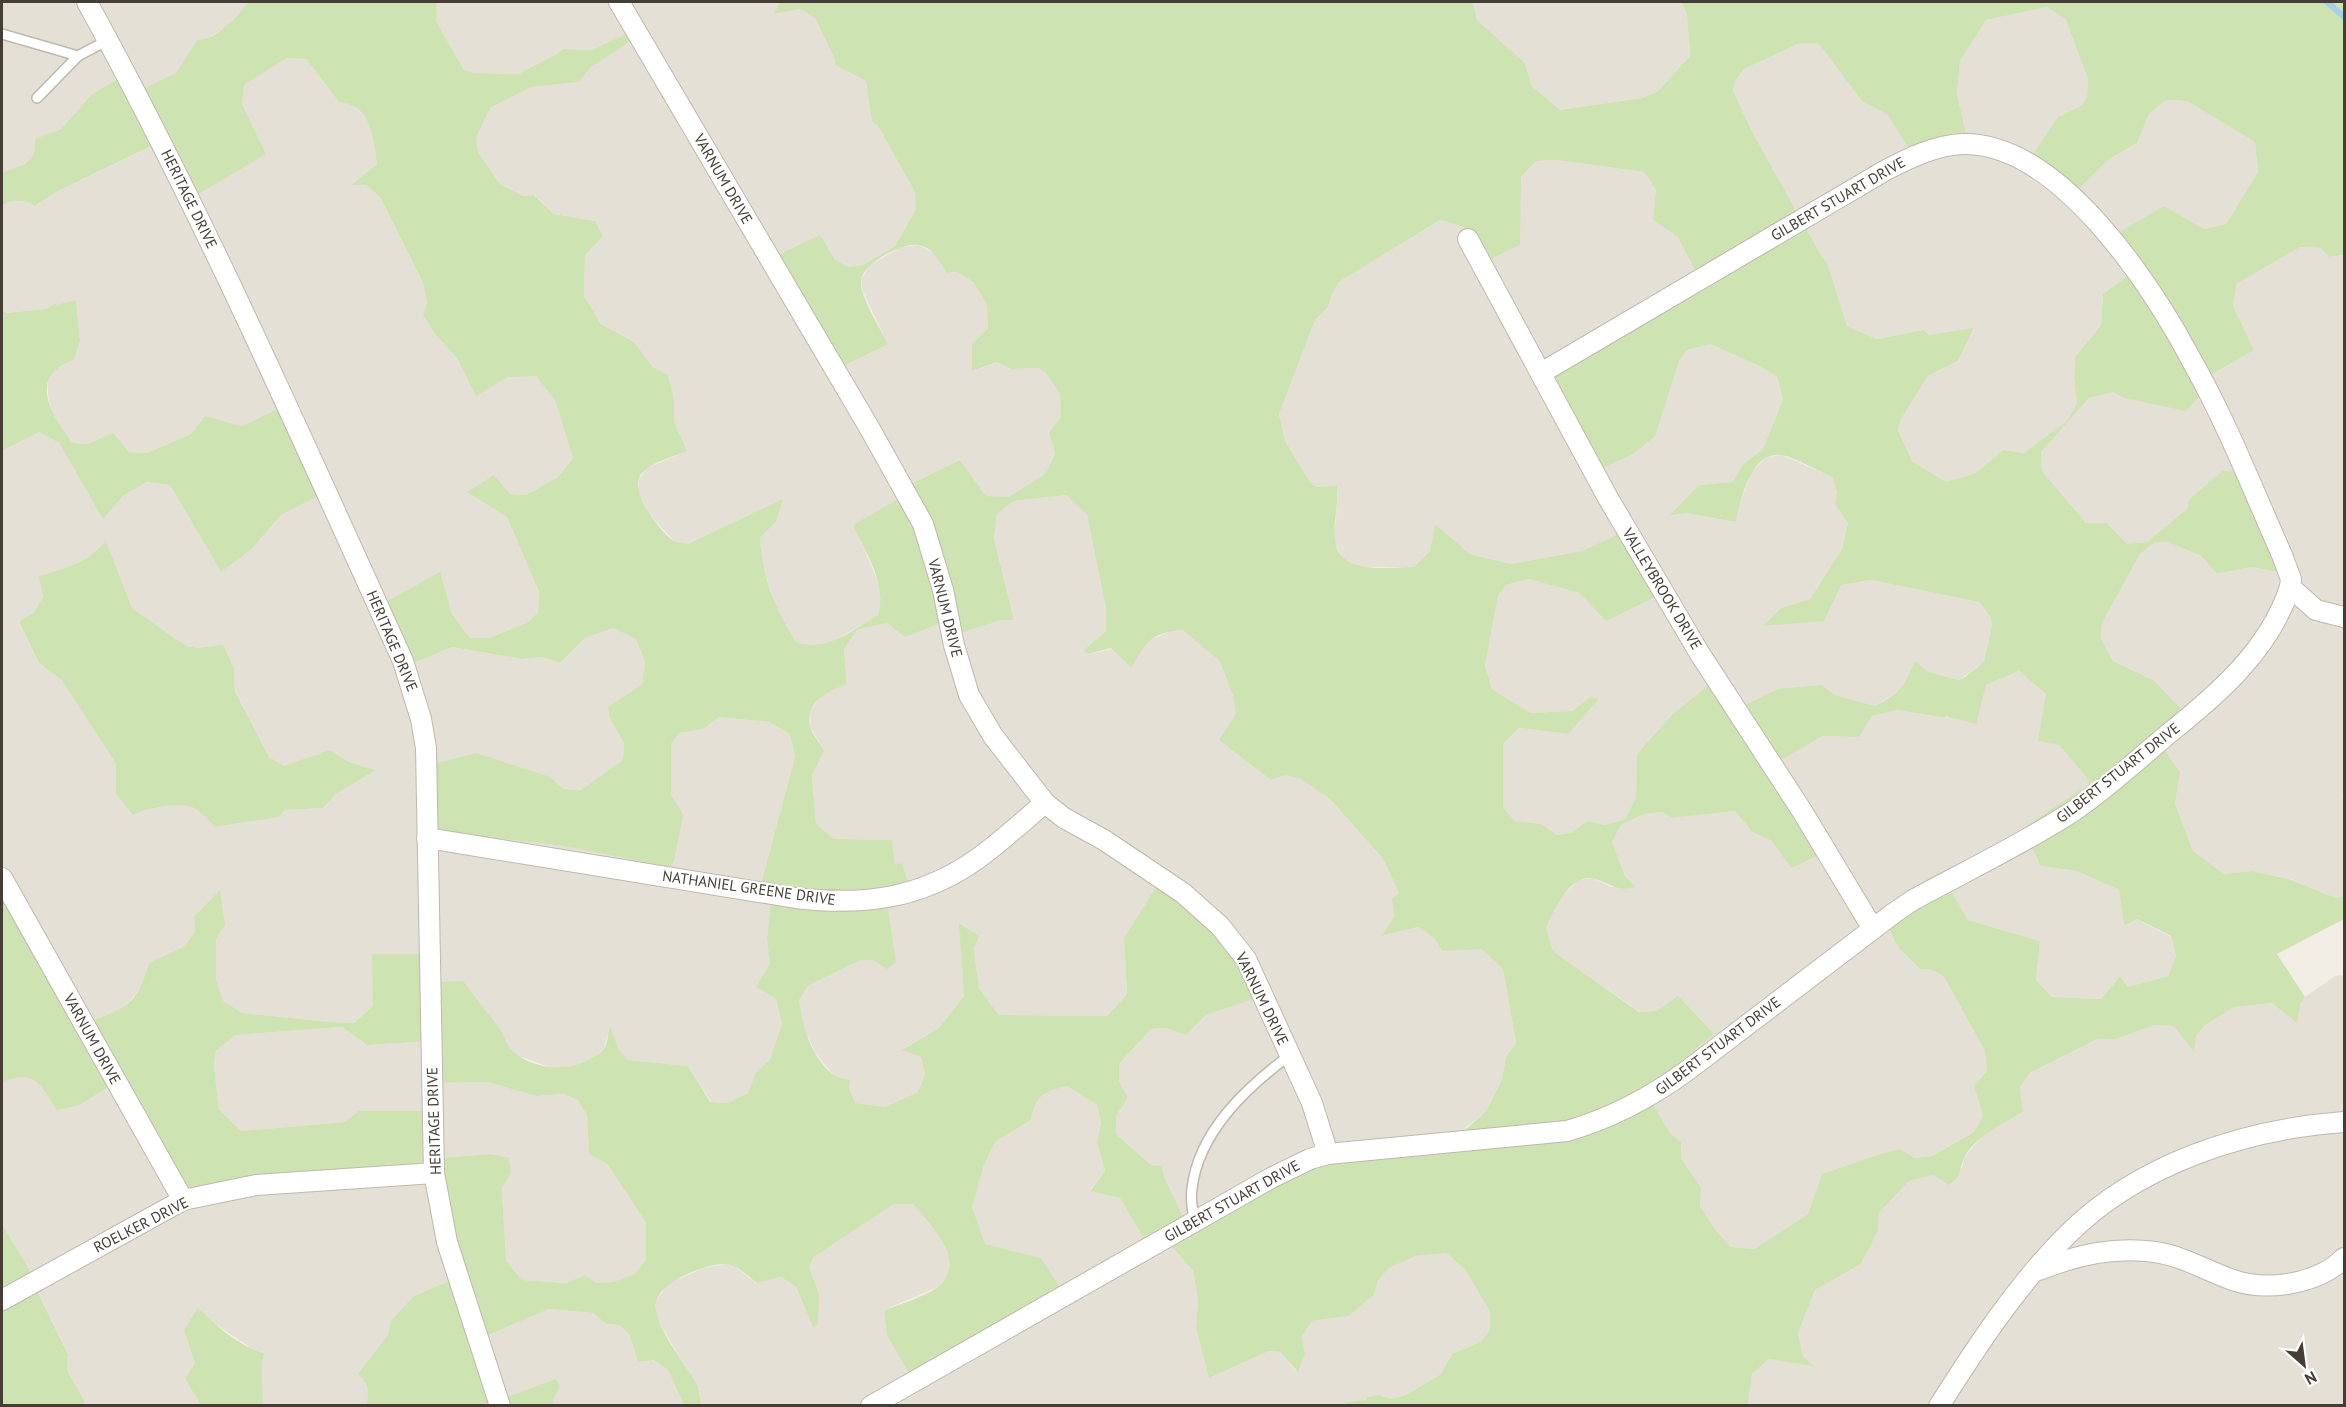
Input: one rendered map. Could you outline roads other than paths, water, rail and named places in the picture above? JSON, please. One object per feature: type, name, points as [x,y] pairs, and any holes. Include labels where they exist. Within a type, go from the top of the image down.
[{"type":"street","name":"HERITAGE DRIVE","points":[[87,2],[184,185],[404,661],[421,719],[426,747],[434,1173],[447,1242],[500,1406]]},
{"type":"street","name":"VARNUM DRIVE","points":[[619,2],[870,429],[923,524],[943,590],[954,645],[969,695],[993,736],[1045,803],[1064,818],[1104,840],[1183,893],[1220,926],[1246,959],[1312,1103],[1328,1154]]},
{"type":"street","name":"GILBERT STUART DRIVE","points":[[871,1406],[1194,1221],[1310,1159],[1328,1154],[1567,1131],[1599,1122],[1631,1107],[1662,1089],[1913,900],[2035,835],[2074,811],[2214,698],[2241,670],[2266,637],[2290,587],[2291,579],[2283,555],[2209,392],[2175,330],[2133,268],[2087,212],[2053,179],[2034,166],[1987,147],[1963,144],[1939,148],[1894,165],[1541,373]]},
{"type":"street","name":"VALLEYBROOK DRIVE","points":[[1468,239],[1604,491],[1700,654],[1802,812],[1873,929]]},
{"type":"street","points":[[2290,587],[2316,610],[2344,617]]},
{"type":"street","name":"NATHANIEL GREENE DRIVE","points":[[427,838],[796,898],[831,902],[867,901],[922,887],[950,875],[976,860],[1045,803]]},
{"type":"street","name":"VARNUM DRIVE","points":[[2,878],[183,1200]]},
{"type":"street","points":[[1939,1406],[1977,1345],[2034,1272],[2068,1234],[2092,1214],[2152,1174],[2221,1144],[2320,1124],[2344,1122]]},
{"type":"street","name":"ROELKER DRIVE","points":[[2,1300],[183,1200],[256,1185],[434,1173]]},
{"type":"street","points":[[2034,1272],[2081,1256],[2132,1249],[2182,1258],[2235,1281],[2265,1285],[2292,1283],[2318,1275],[2344,1258]]},
{"type":"lane","points":[[2,34],[78,56]]},
{"type":"lane","points":[[38,98],[78,56],[108,40]]},
{"type":"lane","points":[[1194,1221],[1191,1190],[1197,1164],[1211,1134],[1241,1098],[1290,1055]]},
{"type":"waterway","points":[[2327,2],[2344,17]]}]
